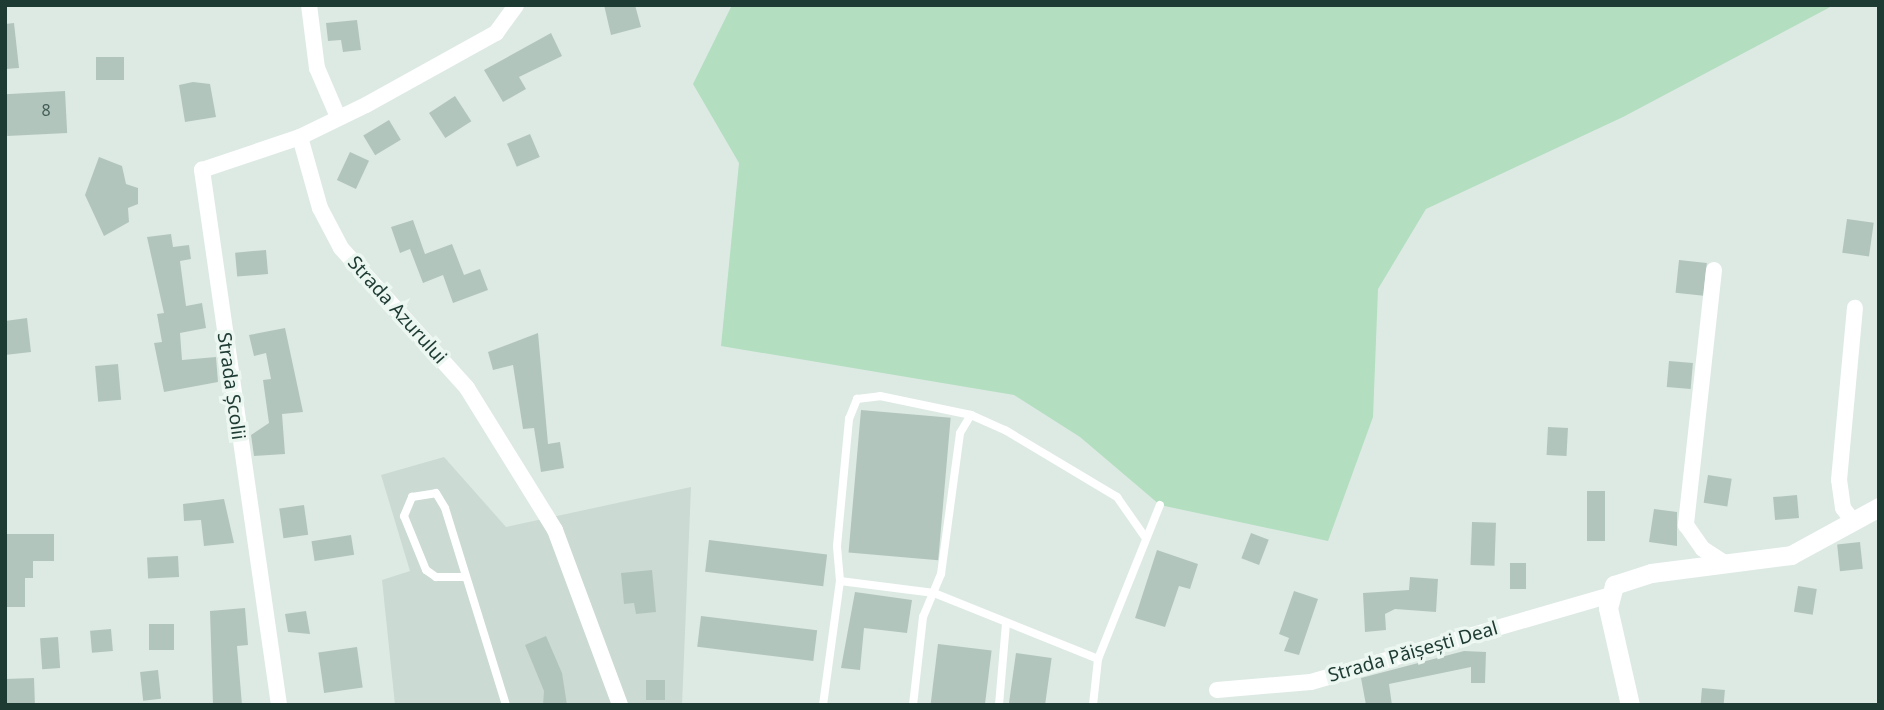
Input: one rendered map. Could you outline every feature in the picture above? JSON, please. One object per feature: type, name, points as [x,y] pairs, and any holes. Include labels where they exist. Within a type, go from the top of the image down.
[{"type":"street","points":[[309,5],[317,68],[338,117]]},
{"type":"street","points":[[300,137],[496,33],[516,5]]},
{"type":"street","name":"Strada Școlii","points":[[279,705],[201,180],[209,163],[300,137]]},
{"type":"street","name":"Strada Azurului","points":[[300,137],[320,208],[341,248],[467,388],[555,530],[620,705]]},
{"type":"street","points":[[1714,270],[1686,525],[1703,549],[1726,564]]},
{"type":"street","points":[[1853,521],[1843,508],[1839,480],[1855,308]]},
{"type":"street","name":"Strada Păișești Deal","points":[[1217,690],[1311,682],[1606,596],[1627,578],[1791,555],[1879,507]]},
{"type":"street","points":[[1606,596],[1630,705]]},
{"type":"lane","points":[[822,705],[840,581],[838,533],[849,419],[857,399],[880,396],[971,415],[1116,497],[1145,537]]},
{"type":"lane","points":[[913,705],[923,617],[934,593],[960,433],[971,415]]},
{"type":"lane","points":[[466,576],[436,577],[426,570],[404,516],[412,497],[436,494],[466,576],[506,705]]},
{"type":"lane","points":[[1093,705],[1098,659],[1160,505]]},
{"type":"lane","points":[[840,581],[876,581],[934,593],[1098,659]]},
{"type":"lane","points":[[999,705],[1006,622]]},
{"type":"shaded area","points":[[444,457],[506,527],[691,487],[682,705],[395,705],[382,580],[410,571],[381,475]]},
{"type":"green space","points":[[732,5],[1834,5],[1623,117],[1426,209],[1378,289],[1373,417],[1328,541],[1160,505],[1080,437],[1014,395],[721,346],[739,163],[693,84]]},
{"type":"building","points":[[604,5],[635,5],[641,27],[611,35]]},
{"type":"building","points":[[357,20],[361,50],[343,52],[341,40],[328,41],[326,23]]},
{"type":"building","points":[[14,23],[19,68],[5,69],[5,24]]},
{"type":"building","points":[[551,33],[562,56],[519,77],[526,89],[503,102],[484,70]]},
{"type":"building","points":[[96,57],[124,57],[124,80],[96,80]]},
{"type":"building","points":[[193,82],[210,84],[216,117],[185,122],[179,85]]},
{"type":"building","points":[[65,91],[67,133],[7,136],[5,94]]},
{"type":"building","points":[[455,96],[471,121],[445,138],[429,113]]},
{"type":"building","points":[[389,120],[401,140],[375,155],[363,135]]},
{"type":"building","points":[[530,134],[540,157],[517,167],[507,144]]},
{"type":"building","points":[[350,152],[369,161],[356,189],[337,180]]},
{"type":"building","points":[[99,157],[122,166],[126,184],[138,188],[138,204],[128,208],[129,222],[104,236],[85,195]]},
{"type":"building","points":[[1847,219],[1874,223],[1869,256],[1842,253]]},
{"type":"building","points":[[413,220],[425,254],[452,244],[464,275],[480,269],[488,290],[453,303],[443,275],[423,283],[410,249],[400,253],[391,227]]},
{"type":"building","points":[[171,234],[173,247],[189,245],[191,259],[180,261],[186,306],[202,303],[206,328],[180,333],[182,360],[216,357],[218,382],[164,392],[154,343],[162,342],[157,314],[164,313],[147,237]]},
{"type":"building","points":[[266,250],[268,274],[237,277],[235,253]]},
{"type":"building","points":[[1679,260],[1707,263],[1703,296],[1676,293]]},
{"type":"building","points":[[27,318],[31,352],[5,355],[5,321]]},
{"type":"building","points":[[285,328],[303,412],[282,414],[285,454],[254,456],[251,435],[269,423],[263,380],[271,379],[266,353],[254,356],[249,335]]},
{"type":"building","points":[[538,333],[548,444],[560,442],[564,468],[541,472],[534,428],[523,429],[513,365],[493,370],[488,352]]},
{"type":"building","points":[[1669,361],[1693,363],[1691,389],[1667,387]]},
{"type":"building","points":[[118,364],[121,400],[98,402],[95,366]]},
{"type":"building","points":[[861,410],[951,418],[938,560],[849,552]]},
{"type":"building","points":[[1548,427],[1568,428],[1567,456],[1547,455]]},
{"type":"building","points":[[1708,475],[1732,479],[1727,506],[1704,503]]},
{"type":"building","points":[[1587,491],[1605,491],[1605,541],[1587,541]]},
{"type":"building","points":[[1797,495],[1799,518],[1775,520],[1773,497]]},
{"type":"building","points":[[224,499],[234,543],[204,546],[201,520],[184,521],[183,504]]},
{"type":"building","points":[[304,505],[308,535],[283,538],[279,508]]},
{"type":"building","points":[[1654,509],[1677,512],[1677,546],[1649,542]]},
{"type":"building","points":[[1472,522],[1496,523],[1494,566],[1470,565]]},
{"type":"building","points":[[1251,533],[1269,540],[1259,565],[1241,558]]},
{"type":"building","points":[[5,534],[54,534],[54,561],[33,561],[33,578],[25,578],[25,607],[5,607]]},
{"type":"building","points":[[351,535],[354,555],[315,561],[311,541]]},
{"type":"building","points":[[709,540],[827,555],[823,586],[705,572]]},
{"type":"building","points":[[1860,542],[1863,569],[1840,571],[1837,544]]},
{"type":"building","points":[[1157,550],[1198,564],[1190,589],[1179,586],[1165,627],[1135,618]]},
{"type":"building","points":[[178,556],[179,577],[148,579],[147,558]]},
{"type":"building","points":[[1510,563],[1526,563],[1526,589],[1510,589]]},
{"type":"building","points":[[652,570],[656,612],[636,614],[634,603],[624,604],[621,573]]},
{"type":"building","points":[[1410,577],[1438,579],[1436,612],[1395,609],[1385,614],[1386,630],[1365,632],[1363,593],[1409,590]]},
{"type":"building","points":[[1798,586],[1817,589],[1813,615],[1794,612]]},
{"type":"building","points":[[1294,591],[1318,599],[1299,655],[1284,651],[1289,638],[1279,634]]},
{"type":"building","points":[[855,592],[912,600],[907,633],[864,628],[860,670],[841,668]]},
{"type":"building","points":[[245,608],[248,645],[237,646],[242,705],[213,705],[210,611]]},
{"type":"building","points":[[306,611],[310,634],[288,632],[285,614]]},
{"type":"building","points":[[701,616],[817,630],[813,661],[697,647]]},
{"type":"building","points":[[149,624],[174,624],[174,650],[149,650]]},
{"type":"building","points":[[111,629],[113,651],[92,653],[90,631]]},
{"type":"building","points":[[546,636],[562,673],[567,705],[543,705],[544,691],[525,645]]},
{"type":"building","points":[[58,637],[60,668],[42,669],[40,638]]},
{"type":"building","points":[[938,644],[992,651],[985,705],[931,705]]},
{"type":"building","points":[[357,647],[363,688],[324,693],[318,652]]},
{"type":"building","points":[[1464,651],[1486,652],[1485,683],[1471,683],[1471,667],[1389,684],[1392,705],[1366,705],[1361,678]]},
{"type":"building","points":[[1016,653],[1052,658],[1045,705],[1009,704]]},
{"type":"building","points":[[158,670],[161,699],[143,701],[140,672]]},
{"type":"building","points":[[34,678],[35,705],[6,705],[5,679]]},
{"type":"building","points":[[646,680],[665,680],[665,700],[646,700]]},
{"type":"building","points":[[1702,688],[1725,690],[1724,705],[1701,705]]}]
